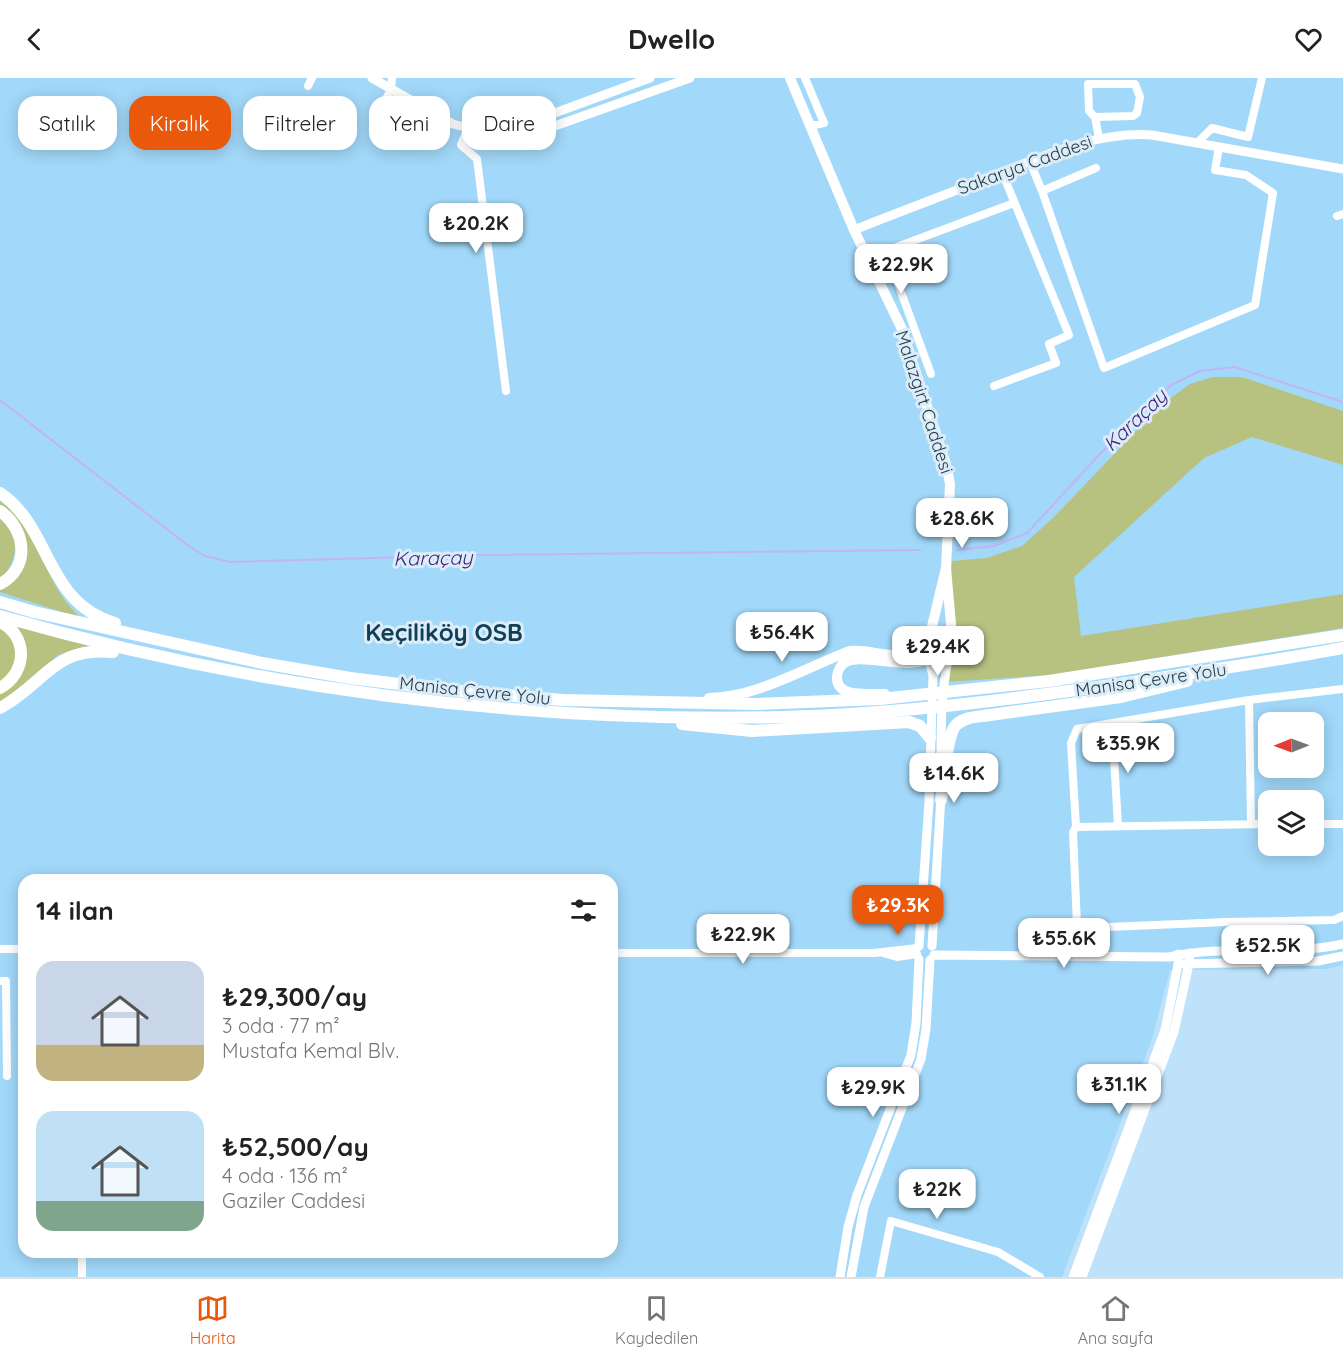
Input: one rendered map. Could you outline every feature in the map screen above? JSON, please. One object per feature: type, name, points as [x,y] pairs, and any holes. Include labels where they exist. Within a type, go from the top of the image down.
[{"type":"highway","points":[[0,493],[21,512],[34,529],[56,575],[71,595],[105,620],[133,628],[155,638]]},
{"type":"highway","points":[[0,511],[10,518],[18,531],[22,544],[21,559],[15,571],[0,584]]},
{"type":"highway","name":"Manisa Çevre Yolu","points":[[0,602],[34,612],[262,663],[350,678],[456,691],[563,700],[756,704],[880,699],[1049,681],[1343,634]]},
{"type":"highway","name":"Manisa Çevre Yolu","points":[[0,616],[151,656],[348,690],[488,707],[639,716],[782,717],[957,706],[1057,694],[1260,664],[1343,648]]},
{"type":"highway","points":[[0,622],[16,634],[22,653],[20,666],[14,677],[0,688]]},
{"type":"highway","points":[[0,708],[21,694],[63,659],[78,653],[98,651],[151,656]]},
{"type":"highway","points":[[941,800],[951,733],[957,724],[969,718],[1121,697],[1260,664]]},
{"type":"highway","points":[[639,716],[752,731],[909,722],[920,726],[930,738]]},
{"type":"main road","name":"Malazgirt Caddesi","points":[[790,78],[854,230],[901,327],[946,464],[950,484],[946,568]]},
{"type":"main road","points":[[928,659],[927,642],[946,568]]},
{"type":"main road","points":[[928,659],[936,663],[948,659],[952,652],[946,568]]},
{"type":"main road","points":[[645,701],[732,696],[757,689],[850,651],[860,650],[908,656],[941,635],[951,643]]},
{"type":"main road","points":[[909,695],[844,691],[838,685],[838,671],[843,663],[850,659],[859,658],[900,664],[922,662],[928,659]]},
{"type":"street","points":[[308,86],[312,78]]},
{"type":"street","points":[[372,78],[453,124],[462,126]]},
{"type":"street","points":[[392,78],[395,91]]},
{"type":"street","points":[[556,113],[652,78],[658,91]]},
{"type":"street","points":[[556,126],[690,78]]},
{"type":"street","points":[[805,78],[824,123],[810,126]]},
{"type":"street","points":[[1197,143],[1212,128],[1248,136],[1262,78]]},
{"type":"street","points":[[1095,117],[1133,116],[1137,113],[1140,97],[1135,84],[1088,84],[1089,111],[1095,117],[1099,138]]},
{"type":"street","name":"Sakarya Caddesi","points":[[854,230],[1002,172],[1099,138],[1134,134],[1152,135],[1343,169]]},
{"type":"street","points":[[1030,162],[1104,368],[1255,305],[1273,193],[1246,175],[1215,170],[1219,147]]},
{"type":"street","points":[[467,150],[477,159],[506,391]]},
{"type":"street","points":[[1042,191],[1096,168]]},
{"type":"street","points":[[994,386],[1056,363],[1049,344],[1069,335],[1002,172]]},
{"type":"street","points":[[931,374],[886,251],[1014,203]]},
{"type":"street","points":[[840,1277],[848,1227],[855,1202],[911,1055],[916,1023],[918,952],[929,802],[933,675],[928,659]]},
{"type":"street","points":[[851,1277],[864,1207],[921,1059],[926,1029],[933,953],[941,800],[941,721],[948,659]]},
{"type":"street","points":[[1343,689],[1249,700],[1077,729],[1071,743],[1076,827],[1073,832],[1077,925],[1084,928],[1334,920],[1343,916]]},
{"type":"street","points":[[1249,700],[1251,824]]},
{"type":"street","points":[[1112,723],[1118,826]]},
{"type":"street","points":[[1076,827],[1258,824]]},
{"type":"street","points":[[1324,824],[1343,824]]},
{"type":"street","points":[[918,952],[924,943],[933,953],[1175,958],[1190,953],[1310,950],[1343,944]]},
{"type":"street","points":[[0,949],[18,949]]},
{"type":"street","points":[[618,952],[918,952]]},
{"type":"street","points":[[918,952],[925,961],[933,953]]},
{"type":"street","points":[[1082,1277],[1174,1032],[1190,953]]},
{"type":"street","points":[[1175,958],[1189,964],[1318,961],[1343,956]]},
{"type":"street","points":[[1073,1277],[1165,1030],[1175,958]]},
{"type":"street","points":[[0,981],[6,981],[6,1076]]},
{"type":"street","points":[[880,1277],[891,1221],[998,1252],[1040,1277]]},
{"type":"street","points":[[82,1258],[82,1277]]},
{"type":"shaded area","points":[[0,78],[1343,78],[1343,965],[1326,969],[1170,970],[1152,1039],[1062,1277],[0,1277]]},
{"type":"green space","points":[[1213,377],[1242,377],[1343,411],[1343,465],[1252,437],[1204,458],[1074,577],[1081,636],[1343,594],[1343,628],[1050,675],[946,682],[955,656],[956,639],[949,600],[952,561],[987,558],[1022,546],[1054,517],[1161,405],[1190,384]]},
{"type":"green space","points":[[0,501],[14,512],[26,528],[53,581],[70,607],[81,618],[0,592],[11,583],[26,559],[0,508]]},
{"type":"green space","points":[[0,518],[12,532],[15,548],[11,564],[0,580]]},
{"type":"green space","points":[[17,626],[89,646],[58,655],[0,704],[0,693],[25,664],[26,648]]},
{"type":"green space","points":[[0,627],[16,640],[16,666],[0,684]]},
{"type":"waterway","name":"Karaçay","points":[[956,550],[994,546],[1027,533],[1098,456],[1171,385],[1200,371],[1235,367],[1343,402]]},
{"type":"waterway","name":"Karaçay","points":[[0,400],[186,544],[205,556],[230,562],[484,555],[920,550]]},
{"type":"district","name":"Keçiliköy OSB","points":[[444,633]]}]
